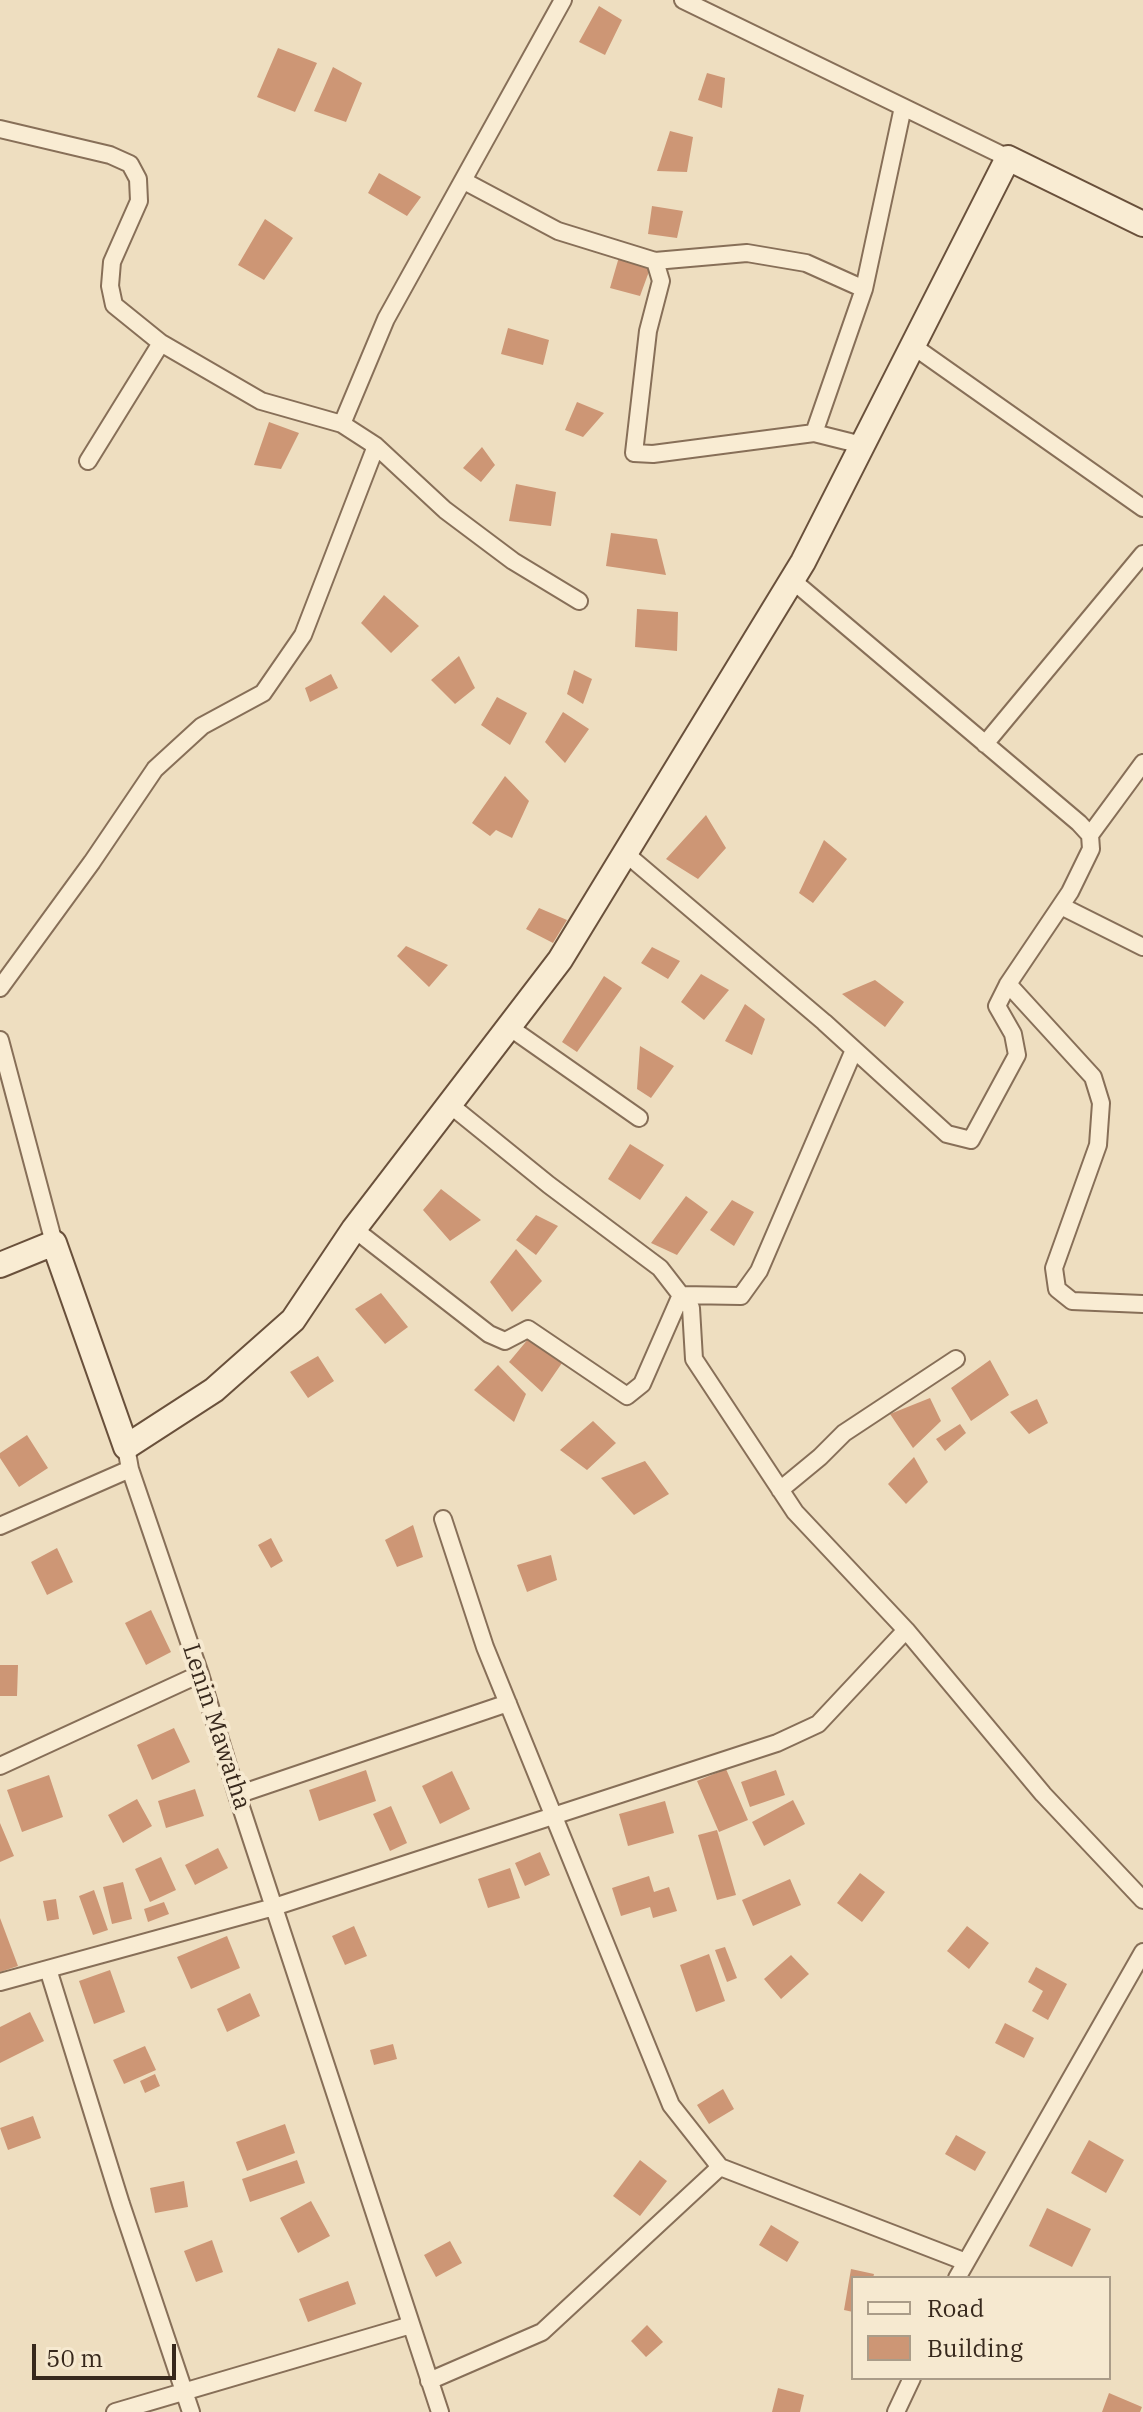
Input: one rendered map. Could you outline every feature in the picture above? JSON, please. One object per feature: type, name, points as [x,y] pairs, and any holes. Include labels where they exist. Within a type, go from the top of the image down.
[{"type":"street","points":[[342,424],[386,319],[563,0]]},
{"type":"street","points":[[683,0],[1143,224]]},
{"type":"street","points":[[814,433],[864,289],[903,107]]},
{"type":"street","points":[[0,129],[110,155],[130,164],[138,179],[139,201],[112,262],[110,286],[114,305],[161,343],[261,401],[342,424],[376,446],[445,510],[513,561],[579,601]]},
{"type":"street","points":[[0,1526],[128,1458],[214,1390],[293,1320],[354,1229],[560,960],[792,580],[1008,158]]},
{"type":"street","points":[[464,181],[558,231],[655,261],[747,253],[806,263],[864,289]]},
{"type":"street","points":[[655,261],[661,281],[648,331],[634,453],[653,454],[814,433],[862,445]]},
{"type":"street","points":[[88,461],[161,343]]},
{"type":"street","points":[[913,346],[1143,508]]},
{"type":"street","points":[[0,988],[155,769],[202,726],[263,693],[303,635],[376,446]]},
{"type":"street","points":[[985,744],[1143,554]]},
{"type":"street","points":[[625,853],[947,1134],[971,1140],[1017,1055],[1013,1034],[997,1006],[1008,984],[1061,906],[1091,849],[1090,835],[792,580]]},
{"type":"street","points":[[1090,835],[1143,763]]},
{"type":"street","points":[[1061,906],[1143,947]]},
{"type":"street","points":[[1008,984],[1093,1077],[1101,1103],[1098,1145],[1054,1268],[1057,1289],[1072,1301],[1143,1304]]},
{"type":"street","points":[[509,1027],[639,1118]]},
{"type":"street","name":"Lenin Mawatha","points":[[0,1040],[2,1060],[54,1243],[200,1674],[440,2412]]},
{"type":"street","points":[[681,1295],[741,1296],[759,1271],[854,1050]]},
{"type":"street","points":[[449,1104],[549,1185],[660,1268],[691,1308],[694,1359],[795,1512],[906,1630],[1043,1794],[1143,1900]]},
{"type":"street","points":[[354,1229],[489,1334],[505,1341],[528,1329],[627,1396],[642,1384],[681,1295]]},
{"type":"street","points":[[0,1265],[54,1243]]},
{"type":"street","points":[[780,1490],[844,1433],[956,1359]]},
{"type":"street","points":[[443,1519],[485,1647],[671,2105],[720,2167],[966,2262]]},
{"type":"street","points":[[0,1982],[274,1907],[777,1743],[818,1724],[906,1630]]},
{"type":"street","points":[[0,1766],[200,1674]]},
{"type":"street","points":[[237,1795],[508,1703]]},
{"type":"street","points":[[958,2276],[1143,1952]]},
{"type":"street","points":[[48,1969],[121,2204],[191,2412]]},
{"type":"street","points":[[429,2381],[542,2332],[720,2167]]},
{"type":"street","points":[[115,2412],[411,2325]]},
{"type":"street","points":[[896,2412],[911,2380]]},
{"type":"building","points":[[599,6],[622,20],[605,55],[579,42]]},
{"type":"building","points":[[278,48],[317,63],[295,112],[257,97]]},
{"type":"building","points":[[333,67],[362,83],[346,122],[314,111]]},
{"type":"building","points":[[707,73],[725,78],[722,108],[698,100]]},
{"type":"building","points":[[670,131],[693,137],[687,172],[657,171]]},
{"type":"building","points":[[379,173],[421,197],[407,216],[368,193]]},
{"type":"building","points":[[652,206],[683,211],[677,238],[648,234]]},
{"type":"building","points":[[265,219],[293,238],[264,280],[238,265]]},
{"type":"building","points":[[619,257],[651,266],[640,296],[610,288]]},
{"type":"building","points":[[508,328],[549,340],[543,365],[501,354]]},
{"type":"building","points":[[577,402],[604,413],[583,437],[565,430]]},
{"type":"building","points":[[269,422],[299,433],[281,469],[254,465]]},
{"type":"building","points":[[482,447],[495,465],[481,482],[463,468]]},
{"type":"building","points":[[516,484],[556,492],[551,526],[509,521]]},
{"type":"building","points":[[611,533],[657,539],[666,575],[606,566]]},
{"type":"building","points":[[384,595],[419,626],[391,653],[361,623]]},
{"type":"building","points":[[637,609],[678,612],[677,651],[635,647]]},
{"type":"building","points":[[459,656],[475,688],[455,704],[431,680]]},
{"type":"building","points":[[574,670],[592,679],[583,704],[567,694]]},
{"type":"building","points":[[331,674],[338,688],[310,702],[305,688]]},
{"type":"building","points":[[497,697],[527,713],[510,745],[481,725]]},
{"type":"building","points":[[563,712],[589,729],[565,763],[545,742]]},
{"type":"building","points":[[505,776],[529,801],[512,838],[496,830],[490,836],[472,823]]},
{"type":"building","points":[[706,815],[726,848],[698,879],[666,859]]},
{"type":"building","points":[[824,840],[847,859],[813,903],[799,893]]},
{"type":"building","points":[[539,908],[567,920],[553,943],[526,929]]},
{"type":"building","points":[[406,946],[448,965],[429,987],[397,956]]},
{"type":"building","points":[[652,947],[680,961],[668,979],[641,963]]},
{"type":"building","points":[[701,974],[729,990],[704,1020],[681,1002]]},
{"type":"building","points":[[604,976],[622,988],[577,1052],[562,1042]]},
{"type":"building","points":[[875,980],[904,1002],[885,1027],[842,994]]},
{"type":"building","points":[[745,1004],[765,1019],[752,1055],[725,1041]]},
{"type":"building","points":[[640,1046],[674,1066],[651,1098],[637,1089]]},
{"type":"building","points":[[630,1144],[664,1165],[640,1200],[608,1179]]},
{"type":"building","points":[[441,1189],[481,1220],[450,1241],[423,1210]]},
{"type":"building","points":[[686,1196],[708,1212],[677,1255],[651,1243]]},
{"type":"building","points":[[732,1200],[754,1212],[734,1246],[710,1230]]},
{"type":"building","points":[[536,1215],[558,1226],[536,1255],[516,1240]]},
{"type":"building","points":[[516,1249],[542,1281],[512,1312],[490,1282]]},
{"type":"building","points":[[381,1293],[408,1327],[385,1344],[355,1309]]},
{"type":"building","points":[[529,1338],[562,1363],[542,1392],[509,1362]]},
{"type":"building","points":[[318,1356],[334,1381],[308,1398],[290,1372]]},
{"type":"building","points":[[990,1360],[1009,1395],[971,1421],[951,1388]]},
{"type":"building","points":[[498,1365],[526,1394],[514,1422],[474,1390]]},
{"type":"building","points":[[930,1398],[941,1421],[913,1448],[890,1414]]},
{"type":"building","points":[[1037,1399],[1048,1423],[1029,1434],[1010,1412]]},
{"type":"building","points":[[593,1421],[616,1443],[587,1470],[560,1450]]},
{"type":"building","points":[[960,1424],[966,1433],[945,1451],[936,1439]]},
{"type":"building","points":[[27,1435],[48,1468],[19,1487],[0,1458],[0,1453]]},
{"type":"building","points":[[914,1457],[928,1482],[906,1504],[888,1484]]},
{"type":"building","points":[[645,1461],[669,1494],[634,1515],[601,1478]]},
{"type":"building","points":[[413,1525],[423,1557],[397,1567],[385,1540]]},
{"type":"building","points":[[271,1538],[283,1561],[271,1568],[258,1545]]},
{"type":"building","points":[[57,1548],[73,1582],[47,1595],[31,1562]]},
{"type":"building","points":[[551,1555],[557,1580],[527,1592],[517,1565]]},
{"type":"building","points":[[151,1610],[171,1652],[146,1665],[125,1623]]},
{"type":"building","points":[[0,1665],[18,1665],[17,1696],[0,1696]]},
{"type":"building","points":[[174,1728],[190,1762],[152,1780],[137,1745]]},
{"type":"building","points":[[726,1769],[748,1820],[719,1832],[697,1781]]},
{"type":"building","points":[[366,1770],[376,1801],[319,1821],[309,1790]]},
{"type":"building","points":[[776,1770],[785,1795],[750,1807],[741,1782]]},
{"type":"building","points":[[452,1771],[470,1809],[440,1824],[422,1786]]},
{"type":"building","points":[[49,1775],[63,1817],[22,1832],[7,1790]]},
{"type":"building","points":[[195,1789],[204,1816],[166,1828],[158,1801]]},
{"type":"building","points":[[137,1799],[152,1826],[123,1843],[108,1815]]},
{"type":"building","points":[[793,1800],[805,1824],[764,1846],[752,1822]]},
{"type":"building","points":[[665,1801],[674,1833],[628,1846],[619,1814]]},
{"type":"building","points":[[391,1806],[407,1843],[390,1851],[373,1814]]},
{"type":"building","points":[[0,1823],[14,1856],[0,1862]]},
{"type":"building","points":[[717,1830],[736,1895],[717,1900],[698,1835]]},
{"type":"building","points":[[218,1848],[228,1868],[195,1885],[185,1865]]},
{"type":"building","points":[[540,1852],[550,1875],[525,1886],[515,1863]]},
{"type":"building","points":[[161,1857],[176,1890],[150,1902],[135,1869]]},
{"type":"building","points":[[510,1868],[520,1898],[488,1908],[478,1879]]},
{"type":"building","points":[[860,1873],[885,1892],[862,1922],[837,1903]]},
{"type":"building","points":[[649,1876],[654,1892],[669,1887],[677,1911],[653,1918],[650,1907],[621,1916],[612,1888]]},
{"type":"building","points":[[790,1879],[801,1905],[753,1926],[742,1900]]},
{"type":"building","points":[[123,1882],[132,1919],[112,1924],[103,1887]]},
{"type":"building","points":[[94,1890],[108,1930],[93,1935],[79,1896]]},
{"type":"building","points":[[56,1899],[59,1919],[47,1921],[43,1901]]},
{"type":"building","points":[[164,1902],[169,1914],[148,1922],[144,1909]]},
{"type":"building","points":[[0,1918],[18,1966],[0,1972]]},
{"type":"building","points":[[354,1926],[367,1956],[345,1965],[332,1936]]},
{"type":"building","points":[[967,1926],[989,1943],[969,1969],[947,1951]]},
{"type":"building","points":[[227,1936],[240,1968],[191,1989],[177,1957]]},
{"type":"building","points":[[725,1947],[737,1978],[727,1982],[715,1950]]},
{"type":"building","points":[[709,1954],[725,2001],[696,2012],[680,1965]]},
{"type":"building","points":[[791,1955],[809,1974],[781,1999],[764,1979]]},
{"type":"building","points":[[1036,1967],[1067,1984],[1048,2020],[1032,2011],[1043,1991],[1028,1982]]},
{"type":"building","points":[[110,1970],[125,2012],[94,2024],[79,1981]]},
{"type":"building","points":[[250,1993],[260,2016],[227,2032],[217,2009]]},
{"type":"building","points":[[30,2012],[44,2041],[0,2063],[0,2027]]},
{"type":"building","points":[[1005,2023],[1034,2038],[1024,2058],[995,2043]]},
{"type":"building","points":[[393,2044],[397,2059],[374,2065],[370,2050]]},
{"type":"building","points":[[145,2046],[156,2070],[124,2084],[113,2060]]},
{"type":"building","points":[[155,2074],[160,2086],[145,2093],[140,2081]]},
{"type":"building","points":[[723,2089],[734,2109],[709,2124],[697,2105]]},
{"type":"building","points":[[33,2116],[41,2138],[8,2150],[0,2128]]},
{"type":"building","points":[[285,2124],[295,2153],[247,2171],[236,2142]]},
{"type":"building","points":[[956,2135],[986,2152],[975,2171],[945,2154]]},
{"type":"building","points":[[1089,2140],[1124,2160],[1106,2193],[1071,2173]]},
{"type":"building","points":[[297,2160],[305,2183],[250,2202],[242,2179]]},
{"type":"building","points":[[640,2160],[667,2181],[640,2216],[613,2196]]},
{"type":"building","points":[[184,2181],[188,2207],[155,2213],[150,2188]]},
{"type":"building","points":[[311,2201],[330,2236],[298,2253],[280,2218]]},
{"type":"building","points":[[1047,2208],[1091,2229],[1072,2267],[1029,2246]]},
{"type":"building","points":[[771,2225],[799,2242],[787,2262],[759,2245]]},
{"type":"building","points":[[212,2240],[223,2272],[196,2282],[184,2251]]},
{"type":"building","points":[[450,2241],[462,2263],[436,2277],[424,2255]]},
{"type":"building","points":[[851,2269],[874,2274],[851,2276],[851,2312],[844,2310]]},
{"type":"building","points":[[348,2281],[356,2304],[308,2322],[299,2299]]},
{"type":"building","points":[[647,2325],[663,2342],[646,2357],[631,2341]]},
{"type":"building","points":[[778,2388],[804,2395],[800,2412],[772,2412]]},
{"type":"building","points":[[1109,2393],[1142,2407],[1140,2412],[1102,2412]]}]
